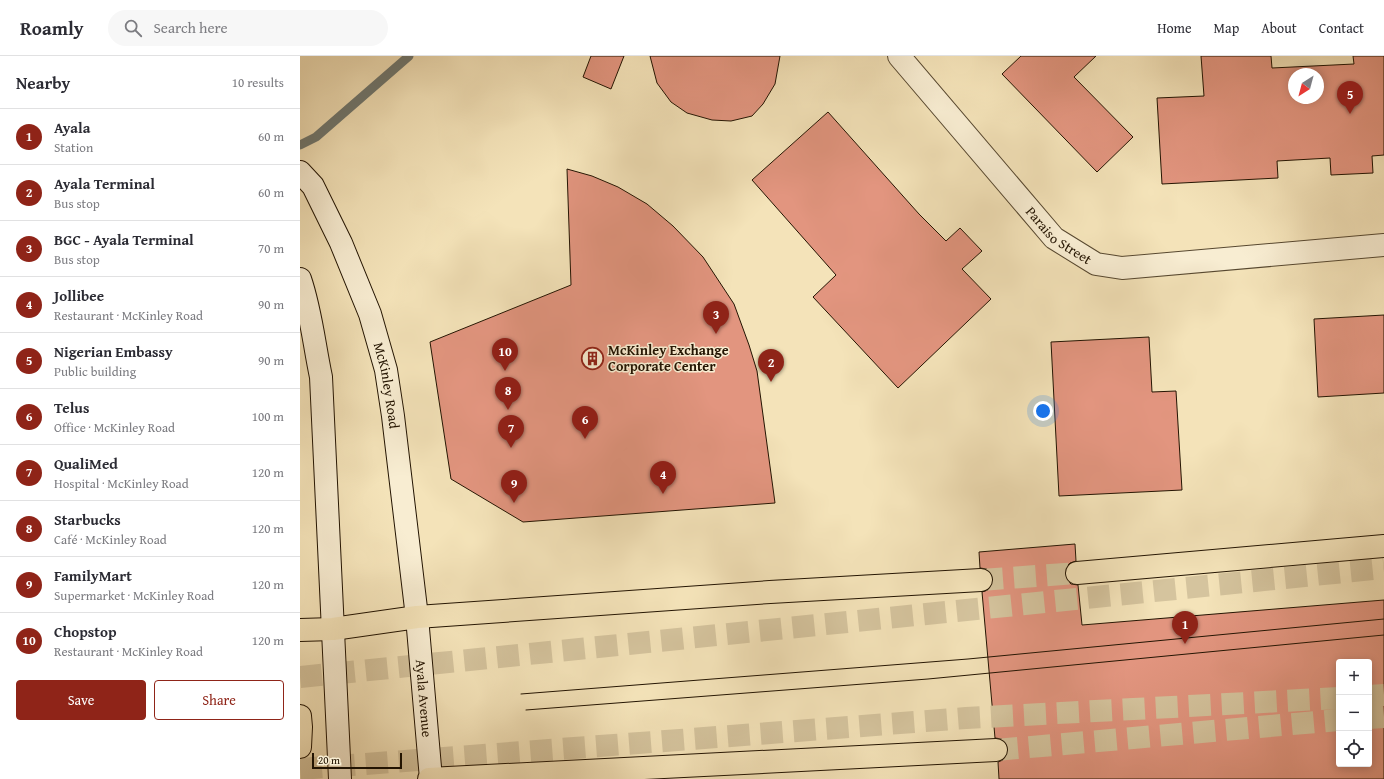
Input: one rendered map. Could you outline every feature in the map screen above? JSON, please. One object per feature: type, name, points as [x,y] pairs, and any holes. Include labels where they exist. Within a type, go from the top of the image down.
[{"type":"highway","points":[[1077,573],[1380,547]]},
{"type":"highway","points":[[300,630],[333,629],[417,617],[770,592],[981,580]]},
{"type":"highway","points":[[300,716],[300,747]]},
{"type":"highway","points":[[431,779],[996,750]]},
{"type":"main road","name":"Paraiso Street","points":[[900,56],[1054,238],[1096,264],[1122,268],[1384,245]]},
{"type":"main road","name":"McKinley Road","points":[[304,184],[341,243],[376,330],[386,370],[394,416],[417,617]]},
{"type":"main road","points":[[300,279],[309,310],[321,377],[340,779]]},
{"type":"main road","name":"Ayala Avenue","points":[[417,617],[431,779]]},
{"type":"building","points":[[591,56],[624,56],[611,89],[583,77]]},
{"type":"building","points":[[650,56],[780,56],[775,84],[763,104],[752,116],[731,121],[712,120],[687,113],[671,102],[657,83]]},
{"type":"building","points":[[1021,56],[1096,56],[1074,77],[1133,137],[1097,172],[1002,74]]},
{"type":"building","points":[[1201,56],[1271,56],[1272,68],[1354,64],[1353,56],[1384,56],[1384,155],[1372,156],[1373,173],[1331,175],[1330,158],[1277,161],[1278,178],[1162,184],[1157,98],[1204,96]]},
{"type":"building","points":[[828,112],[919,214],[946,241],[960,228],[982,251],[962,269],[991,299],[898,388],[813,297],[836,275],[752,180]]},
{"type":"building","name":"McKinley Exchange Corporate Center","points":[[567,169],[592,176],[618,187],[647,204],[673,226],[703,257],[734,304],[757,371],[775,503],[523,522],[451,479],[430,342],[571,285]]},
{"type":"building","points":[[1384,315],[1384,393],[1318,397],[1314,319]]},
{"type":"building","points":[[1149,337],[1152,392],[1176,391],[1182,490],[1059,496],[1051,342]]},
{"type":"building","points":[[1075,544],[1076,561],[1070,563],[1066,567],[1065,574],[1067,580],[1071,584],[1078,585],[1082,625],[1384,600],[1384,779],[999,779],[998,762],[1007,756],[1008,749],[1006,743],[1002,739],[995,738],[982,592],[988,590],[992,586],[993,579],[991,573],[987,569],[980,568],[979,552]]},
{"type":"waterway","points":[[300,145],[316,137],[409,56]]},
{"type":"tunnel","points":[[300,677],[1384,568]]},
{"type":"tunnel","points":[[981,580],[1077,573]]},
{"type":"tunnel","points":[[1372,696],[1384,695]]},
{"type":"tunnel","points":[[300,769],[966,718],[1336,698]]},
{"type":"tunnel","points":[[1372,718],[1384,717]]},
{"type":"tunnel","points":[[996,750],[1336,720]]},
{"type":"tram line","points":[[521,694],[968,659],[1384,619]]},
{"type":"tram line","points":[[526,710],[928,679],[1384,635]]},
{"type":"place","name":"Nigerian Embassy","points":[[1350,114]]},
{"type":"place","name":"BGC - Ayala Terminal","points":[[716,334]]},
{"type":"place","name":"McKinley Exchange Corporate Center","points":[[593,358]]},
{"type":"place","name":"Chopstop","points":[[505,371]]},
{"type":"place","name":"Ayala Terminal","points":[[771,382]]},
{"type":"place","name":"Starbucks","points":[[508,410]]},
{"type":"place","name":"Telus","points":[[585,439]]},
{"type":"place","name":"QualiMed","points":[[511,448]]},
{"type":"place","name":"Jollibee","points":[[663,494]]},
{"type":"place","name":"FamilyMart","points":[[514,503]]},
{"type":"place","name":"Ayala","points":[[1185,644]]}]
